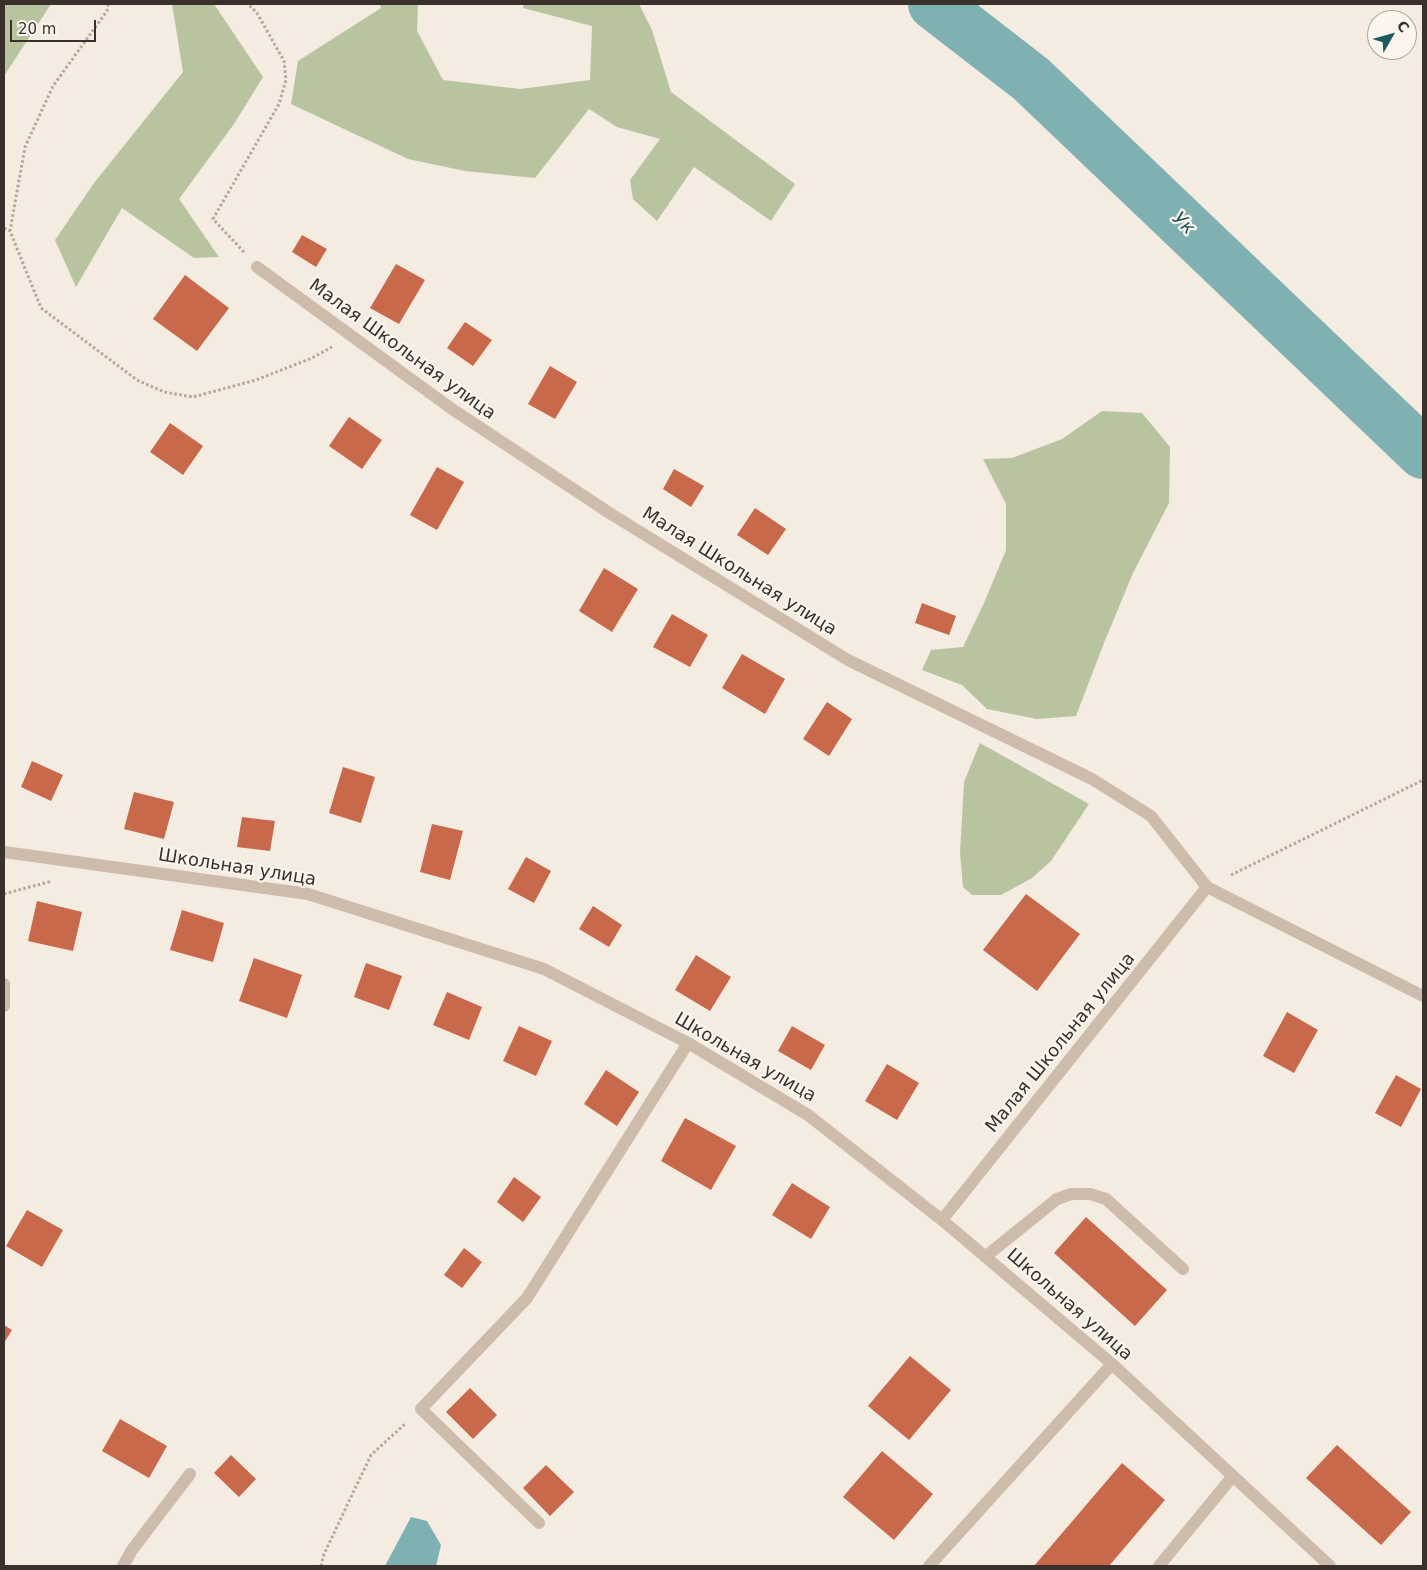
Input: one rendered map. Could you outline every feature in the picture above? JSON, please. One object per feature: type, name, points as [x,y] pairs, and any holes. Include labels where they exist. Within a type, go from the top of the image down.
[{"type":"street","name":"Малая Школьная улица","points":[[257,267],[452,409],[611,514],[848,660],[1092,779],[1151,816],[1208,887],[1423,996]]},
{"type":"street","name":"Школьная улица","points":[[4,852],[308,894],[544,969],[688,1043],[808,1114],[942,1220],[1112,1364],[1330,1566]]},
{"type":"street","name":"Малая Школьная улица","points":[[942,1220],[1208,887]]},
{"type":"street","points":[[4,984],[4,1006]]},
{"type":"street","points":[[539,1523],[421,1409],[527,1298],[688,1043]]},
{"type":"street","points":[[986,1257],[1057,1199],[1071,1194],[1090,1194],[1106,1199],[1183,1269]]},
{"type":"street","points":[[929,1566],[1112,1364]]},
{"type":"street","points":[[123,1566],[132,1550],[190,1474]]},
{"type":"street","points":[[1160,1566],[1233,1476]]},
{"type":"path","points":[[108,4],[107,11],[53,86],[25,147],[10,231],[42,308],[137,380],[164,392],[193,397],[256,380],[312,358],[353,337]]},
{"type":"path","points":[[248,4],[257,13],[284,61],[286,80],[279,104],[214,219],[257,267]]},
{"type":"path","points":[[4,228],[10,231]]},
{"type":"path","points":[[1208,887],[1423,780]]},
{"type":"path","points":[[4,894],[60,879]]},
{"type":"path","points":[[321,1566],[324,1554],[371,1455],[421,1409]]},
{"type":"green space","points":[[4,4],[51,4],[4,76]]},
{"type":"green space","points":[[172,4],[214,4],[263,77],[234,124],[179,199],[219,257],[194,258],[122,208],[76,287],[55,240],[94,183],[183,72]]},
{"type":"green space","points":[[380,4],[418,4],[417,31],[443,80],[520,89],[590,80],[592,26],[523,8],[524,4],[639,4],[652,30],[671,92],[795,184],[771,221],[694,167],[657,221],[633,199],[630,180],[660,139],[617,127],[589,109],[535,178],[465,171],[408,159],[291,104],[298,61],[381,8]]},
{"type":"green space","points":[[1102,411],[1142,413],[1170,447],[1169,503],[1133,573],[1076,716],[1037,719],[987,709],[962,685],[922,670],[931,650],[963,647],[1006,550],[1006,504],[983,459],[1012,458],[1062,439]]},
{"type":"green space","points":[[980,743],[1089,804],[1051,861],[1032,878],[1001,895],[972,895],[963,887],[960,853],[964,782]]},
{"type":"water","points":[[411,1517],[427,1521],[441,1545],[436,1566],[385,1566]]},
{"type":"building","points":[[302,235],[327,249],[316,267],[292,252]]},
{"type":"building","points":[[396,264],[425,280],[399,324],[370,308]]},
{"type":"building","points":[[185,275],[229,308],[197,351],[153,319]]},
{"type":"building","points":[[465,322],[492,340],[473,366],[447,348]]},
{"type":"building","points":[[550,366],[577,382],[555,419],[528,404]]},
{"type":"building","points":[[349,417],[382,440],[362,469],[329,446]]},
{"type":"building","points":[[170,423],[203,446],[183,475],[150,452]]},
{"type":"building","points":[[437,467],[464,482],[437,530],[410,515]]},
{"type":"building","points":[[674,469],[704,486],[691,507],[663,489]]},
{"type":"building","points":[[755,508],[786,529],[768,555],[737,535]]},
{"type":"building","points":[[604,568],[638,589],[612,632],[579,611]]},
{"type":"building","points":[[922,603],[956,616],[949,635],[915,623]]},
{"type":"building","points":[[672,614],[708,635],[690,667],[653,647]]},
{"type":"building","points":[[742,654],[785,679],[765,714],[722,688]]},
{"type":"building","points":[[827,702],[852,719],[829,756],[803,739]]},
{"type":"building","points":[[32,761],[63,775],[51,801],[21,787]]},
{"type":"building","points":[[343,767],[375,777],[361,823],[329,813]]},
{"type":"building","points":[[134,792],[174,802],[164,839],[124,829]]},
{"type":"building","points":[[242,817],[275,821],[270,851],[237,847]]},
{"type":"building","points":[[432,824],[463,831],[450,880],[420,872]]},
{"type":"building","points":[[526,857],[551,871],[534,903],[508,889]]},
{"type":"building","points":[[1026,894],[1080,934],[1037,991],[983,950]]},
{"type":"building","points":[[37,901],[82,912],[73,951],[28,941]]},
{"type":"building","points":[[593,906],[622,925],[609,947],[579,929]]},
{"type":"building","points":[[182,910],[224,923],[213,962],[170,950]]},
{"type":"building","points":[[696,955],[731,977],[710,1011],[675,990]]},
{"type":"building","points":[[254,958],[302,975],[287,1018],[239,1001]]},
{"type":"building","points":[[366,963],[402,976],[389,1010],[354,997]]},
{"type":"building","points":[[447,992],[482,1007],[469,1040],[433,1025]]},
{"type":"building","points":[[1287,1012],[1318,1030],[1294,1073],[1263,1056]]},
{"type":"building","points":[[519,1026],[552,1041],[536,1076],[503,1061]]},
{"type":"building","points":[[792,1026],[825,1045],[811,1070],[778,1051]]},
{"type":"building","points":[[887,1064],[919,1083],[897,1120],[865,1101]]},
{"type":"building","points":[[606,1070],[639,1092],[617,1126],[584,1104]]},
{"type":"building","points":[[1396,1075],[1421,1089],[1401,1127],[1375,1113]]},
{"type":"building","points":[[685,1118],[736,1146],[711,1190],[661,1161]]},
{"type":"building","points":[[514,1177],[541,1197],[523,1222],[497,1202]]},
{"type":"building","points":[[792,1183],[830,1207],[811,1239],[772,1215]]},
{"type":"building","points":[[27,1210],[63,1230],[42,1267],[6,1246]]},
{"type":"building","points":[[1086,1217],[1167,1290],[1135,1326],[1054,1253]]},
{"type":"building","points":[[464,1248],[482,1262],[462,1288],[444,1275]]},
{"type":"building","points":[[4,1325],[12,1330],[4,1343]]},
{"type":"building","points":[[910,1356],[951,1390],[909,1440],[868,1406]]},
{"type":"building","points":[[470,1388],[497,1415],[473,1439],[446,1412]]},
{"type":"building","points":[[120,1419],[167,1446],[149,1478],[102,1451]]},
{"type":"building","points":[[1337,1445],[1411,1512],[1381,1545],[1306,1478]]},
{"type":"building","points":[[882,1451],[933,1494],[894,1540],[843,1497]]},
{"type":"building","points":[[231,1455],[256,1479],[239,1497],[214,1473]]},
{"type":"building","points":[[1122,1463],[1165,1500],[1109,1566],[1034,1566]]},
{"type":"building","points":[[546,1465],[574,1492],[550,1516],[523,1488]]},
{"type":"waterway","name":"Ук","points":[[934,4],[1031,79],[1423,453]]}]
